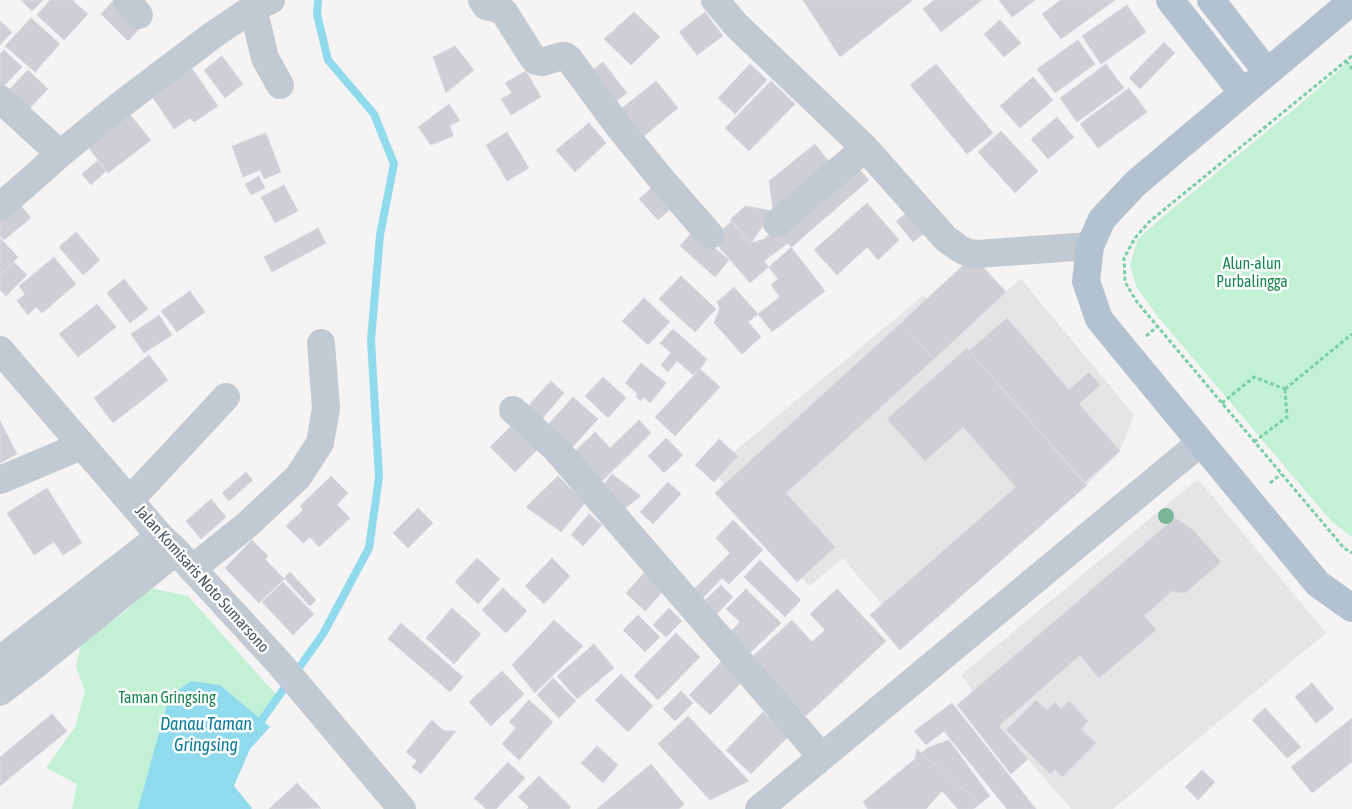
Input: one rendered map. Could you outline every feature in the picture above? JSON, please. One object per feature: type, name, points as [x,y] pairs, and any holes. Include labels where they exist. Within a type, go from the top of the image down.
[{"type":"main road","points":[[1170,0],[1243,93]]},
{"type":"main road","points":[[1211,0],[1267,72]]},
{"type":"main road","points":[[1352,1],[1136,183],[1102,219],[1090,246],[1086,281],[1099,319],[1318,584],[1352,608]]},
{"type":"street","points":[[715,0],[736,25],[865,148],[945,238],[960,249],[978,254],[1090,246]]},
{"type":"street","points":[[0,207],[60,154],[119,106],[213,35],[262,4],[265,58],[280,85]]},
{"type":"street","points":[[501,4],[536,61],[542,62],[562,56],[569,58],[619,127],[710,235]]},
{"type":"street","points":[[0,100],[60,154]]},
{"type":"street","points":[[777,223],[865,148]]},
{"type":"street","points":[[0,692],[18,657],[176,552],[248,524],[298,477],[320,443],[326,408],[321,343]]},
{"type":"street","name":"Jalan Komisaris Noto Sumarsono","points":[[0,350],[81,446],[280,664],[402,809]]},
{"type":"street","points":[[130,500],[226,397]]},
{"type":"street","points":[[513,410],[556,449],[822,757]]},
{"type":"street","points":[[769,806],[822,757],[1200,442]]},
{"type":"street","points":[[0,480],[81,446]]},
{"type":"path","points":[[1352,56],[1149,222],[1135,238],[1124,258],[1125,282],[1137,302],[1344,548],[1352,553]]},
{"type":"path","points":[[1346,61],[1352,69]]},
{"type":"path","points":[[1285,389],[1352,334]]},
{"type":"path","points":[[1222,403],[1254,377],[1285,389]]},
{"type":"path","points":[[1254,442],[1288,417],[1285,389]]},
{"type":"shaded area","points":[[1021,279],[1134,415],[1120,451],[1087,485],[1050,518],[904,631],[843,558],[809,586],[712,470],[924,295],[956,333]]},
{"type":"shaded area","points":[[1198,479],[1326,633],[1113,809],[1071,809],[999,726],[961,675]]},
{"type":"green space","name":"Alun-alun Purbalingga","points":[[1352,62],[1352,537],[1331,521],[1158,317],[1136,286],[1130,264],[1138,239],[1346,64],[1348,65]]},
{"type":"green space","name":"Taman Gringsing","points":[[150,588],[188,596],[281,700],[242,734],[228,793],[243,809],[72,809],[77,784],[46,768],[75,727],[85,691],[76,667],[81,643],[126,611]]},
{"type":"water","name":"Danau Taman Gringsing","points":[[191,681],[220,685],[270,727],[250,749],[234,786],[251,809],[138,809],[169,697]]},
{"type":"building","points":[[21,0],[43,0],[32,11]]},
{"type":"building","points":[[50,0],[72,0],[88,14],[64,40],[37,15]]},
{"type":"building","points":[[114,0],[144,24],[128,41],[101,14]]},
{"type":"building","points":[[803,0],[913,0],[840,57]]},
{"type":"building","points":[[934,0],[982,0],[941,32],[923,9]]},
{"type":"building","points":[[999,0],[1035,0],[1012,17]]},
{"type":"building","points":[[1061,0],[1115,0],[1061,39],[1042,14]]},
{"type":"building","points":[[1127,5],[1146,32],[1101,64],[1082,36]]},
{"type":"building","points":[[634,12],[660,37],[631,65],[604,39]]},
{"type":"building","points":[[705,12],[723,36],[697,55],[679,32]]},
{"type":"building","points":[[31,18],[60,44],[35,72],[5,46]]},
{"type":"building","points":[[1000,20],[1021,43],[1004,57],[984,34]]},
{"type":"building","points":[[0,21],[12,32],[0,45]]},
{"type":"building","points":[[1078,40],[1095,64],[1055,93],[1037,69]]},
{"type":"building","points":[[1164,42],[1175,53],[1140,89],[1129,78]]},
{"type":"building","points":[[455,46],[474,70],[446,93],[433,57]]},
{"type":"building","points":[[4,50],[22,67],[0,90],[0,54]]},
{"type":"building","points":[[222,56],[243,84],[225,98],[204,70]]},
{"type":"building","points":[[184,57],[218,106],[194,122],[190,118],[174,129],[149,92]]},
{"type":"building","points":[[603,62],[627,93],[608,107],[585,76]]},
{"type":"building","points":[[750,64],[767,80],[735,114],[718,98]]},
{"type":"building","points":[[936,64],[993,133],[967,154],[910,85]]},
{"type":"building","points":[[1106,64],[1124,88],[1077,122],[1060,98]]},
{"type":"building","points":[[28,70],[48,89],[24,114],[4,95]]},
{"type":"building","points":[[526,71],[541,97],[511,115],[501,99],[512,93],[505,83]]},
{"type":"building","points":[[1033,77],[1053,100],[1020,128],[1000,106]]},
{"type":"building","points":[[656,81],[678,108],[638,141],[616,113]]},
{"type":"building","points":[[771,81],[795,104],[749,151],[725,128]]},
{"type":"building","points":[[1129,88],[1147,112],[1098,148],[1080,124]]},
{"type":"building","points":[[449,104],[460,121],[450,125],[453,136],[431,145],[418,127]]},
{"type":"building","points":[[127,111],[151,140],[108,173],[85,143]]},
{"type":"building","points":[[1057,117],[1074,137],[1048,159],[1031,139]]},
{"type":"building","points":[[589,123],[606,143],[575,172],[556,150]]},
{"type":"building","points":[[1001,131],[1038,171],[1015,193],[978,152]]},
{"type":"building","points":[[507,132],[529,168],[507,181],[486,145]]},
{"type":"building","points":[[266,133],[281,172],[264,179],[260,170],[243,177],[232,146]]},
{"type":"building","points":[[815,144],[834,168],[773,211],[769,181]]},
{"type":"building","points":[[97,161],[106,171],[91,185],[82,174]]},
{"type":"building","points":[[853,162],[869,180],[750,283],[712,239],[732,221],[751,243],[764,239]]},
{"type":"building","points":[[259,176],[265,188],[251,195],[245,184]]},
{"type":"building","points":[[658,182],[677,203],[658,220],[639,199]]},
{"type":"building","points":[[284,185],[298,211],[275,223],[261,197]]},
{"type":"building","points":[[14,198],[31,218],[4,240],[0,236],[0,209]]},
{"type":"building","points":[[867,203],[899,240],[878,260],[867,247],[837,275],[814,250]]},
{"type":"building","points":[[745,206],[773,211],[751,243],[730,220]]},
{"type":"building","points":[[913,208],[930,229],[913,242],[896,221]]},
{"type":"building","points":[[318,228],[326,243],[272,272],[264,257]]},
{"type":"building","points":[[694,230],[729,260],[715,277],[680,246]]},
{"type":"building","points":[[76,232],[100,260],[83,275],[59,247]]},
{"type":"building","points":[[0,238],[18,257],[0,275]]},
{"type":"building","points":[[788,243],[825,291],[772,332],[758,314],[780,297],[771,285],[778,279],[764,261]]},
{"type":"building","points":[[973,256],[1006,292],[934,359],[901,323]]},
{"type":"building","points":[[54,257],[76,284],[42,313],[36,307],[28,315],[17,301],[25,294],[19,286]]},
{"type":"building","points":[[14,262],[27,275],[6,296],[0,290],[0,276]]},
{"type":"building","points":[[681,276],[716,309],[695,332],[659,299]]},
{"type":"building","points":[[124,279],[148,309],[130,323],[107,293]]},
{"type":"building","points":[[734,287],[758,314],[748,322],[761,337],[742,354],[714,323],[720,308],[717,302]]},
{"type":"building","points":[[190,291],[205,312],[177,332],[161,311]]},
{"type":"building","points":[[644,298],[670,322],[648,345],[622,321]]},
{"type":"building","points":[[97,304],[116,327],[78,357],[59,334]]},
{"type":"building","points":[[159,315],[172,335],[144,353],[131,334]]},
{"type":"building","points":[[1007,318],[1069,390],[1089,372],[1100,385],[1079,404],[1120,451],[1084,483],[969,351]]},
{"type":"building","points":[[901,323],[934,359],[786,493],[835,547],[797,582],[715,493]]},
{"type":"building","points":[[673,329],[707,359],[693,375],[677,361],[668,372],[661,365],[671,353],[660,343]]},
{"type":"building","points":[[967,348],[1087,485],[900,650],[870,615],[1016,487],[963,427],[925,461],[887,419]]},
{"type":"building","points":[[149,355],[168,380],[113,423],[94,398]]},
{"type":"building","points":[[641,363],[666,383],[650,403],[644,397],[641,401],[636,397],[637,393],[625,383]]},
{"type":"building","points":[[700,369],[720,387],[675,436],[655,417]]},
{"type":"building","points":[[603,377],[626,398],[608,418],[585,396]]},
{"type":"building","points":[[551,381],[564,393],[542,419],[528,406]]},
{"type":"building","points":[[573,397],[598,419],[570,450],[545,428]]},
{"type":"building","points":[[639,420],[651,433],[594,489],[566,460],[595,432],[610,448]]},
{"type":"building","points":[[0,421],[17,454],[0,463]]},
{"type":"building","points":[[512,425],[537,450],[515,472],[490,447]]},
{"type":"building","points":[[666,438],[683,455],[664,473],[648,456]]},
{"type":"building","points":[[719,439],[738,456],[714,482],[695,465]]},
{"type":"building","points":[[246,472],[253,480],[229,501],[222,493]]},
{"type":"building","points":[[612,474],[641,496],[618,514],[597,493]]},
{"type":"building","points":[[331,476],[348,493],[337,505],[350,518],[319,547],[310,537],[303,543],[286,526],[303,510],[300,506]]},
{"type":"building","points":[[558,476],[585,503],[561,532],[526,507]]},
{"type":"building","points":[[668,482],[681,494],[653,524],[640,512]]},
{"type":"building","points":[[47,488],[82,543],[63,555],[54,542],[34,555],[7,513]]},
{"type":"building","points":[[211,499],[226,517],[201,539],[186,521]]},
{"type":"building","points":[[418,508],[433,523],[408,548],[393,533]]},
{"type":"building","points":[[589,514],[602,525],[583,546],[571,535]]},
{"type":"building","points":[[1175,518],[1193,530],[1221,562],[1185,593],[1172,591],[1144,616],[1156,630],[1099,678],[1080,655],[999,726],[1028,759],[1011,774],[957,705]]},
{"type":"building","points":[[733,520],[763,550],[729,584],[722,578],[703,598],[694,589],[730,553],[716,538]]},
{"type":"building","points":[[252,540],[268,556],[265,559],[284,579],[259,603],[225,568]]},
{"type":"building","points":[[477,558],[500,579],[478,604],[455,582]]},
{"type":"building","points":[[552,558],[570,576],[544,604],[525,586]]},
{"type":"building","points":[[760,560],[801,600],[785,617],[744,577]]},
{"type":"building","points":[[290,572],[316,600],[310,606],[284,578]]},
{"type":"building","points":[[644,573],[663,591],[645,611],[626,593]]},
{"type":"building","points":[[283,582],[314,614],[293,635],[262,602]]},
{"type":"building","points":[[721,585],[733,597],[714,617],[701,604]]},
{"type":"building","points":[[503,588],[527,611],[506,633],[482,610]]},
{"type":"building","points":[[746,589],[781,623],[750,653],[729,633],[740,622],[726,609]]},
{"type":"building","points":[[837,589],[886,641],[806,716],[751,658],[792,620],[812,642],[825,630],[810,614]]},
{"type":"building","points":[[452,608],[481,634],[454,664],[426,638]]},
{"type":"building","points":[[669,608],[682,621],[666,637],[653,625]]},
{"type":"building","points":[[638,615],[660,637],[645,652],[623,630]]},
{"type":"building","points":[[554,620],[583,646],[535,693],[512,665]]},
{"type":"building","points":[[401,623],[463,677],[450,692],[388,639]]},
{"type":"building","points":[[676,633],[700,657],[658,700],[634,676]]},
{"type":"building","points":[[594,644],[614,668],[577,699],[557,676]]},
{"type":"building","points":[[723,660],[744,680],[710,715],[689,695]]},
{"type":"building","points":[[502,671],[524,694],[491,726],[469,702]]},
{"type":"building","points":[[621,674],[653,706],[628,732],[595,700]]},
{"type":"building","points":[[553,678],[576,701],[559,718],[537,695]]},
{"type":"building","points":[[1312,683],[1334,709],[1316,723],[1295,697]]},
{"type":"building","points":[[681,691],[693,703],[675,721],[663,709]]},
{"type":"building","points":[[529,700],[553,722],[519,760],[502,744],[516,728],[509,722]]},
{"type":"building","points":[[1036,700],[1047,710],[1055,702],[1061,709],[1069,701],[1088,721],[1081,729],[1096,743],[1062,777],[1055,769],[1050,774],[1006,730]]},
{"type":"building","points":[[952,703],[1036,809],[1007,809],[944,731],[926,745],[914,731]]},
{"type":"building","points":[[1265,708],[1301,747],[1287,758],[1252,720]]},
{"type":"building","points":[[763,712],[788,737],[751,774],[726,750]]},
{"type":"building","points":[[52,714],[67,731],[0,786],[0,757]]},
{"type":"building","points":[[688,716],[749,781],[710,800],[658,744]]},
{"type":"building","points":[[1352,718],[1352,762],[1312,793],[1291,767]]},
{"type":"building","points":[[432,720],[444,731],[456,731],[421,774],[412,767],[417,761],[406,752]]},
{"type":"building","points":[[949,740],[990,796],[980,804],[921,753],[929,747]]},
{"type":"building","points":[[597,746],[618,765],[603,783],[581,763]]},
{"type":"building","points":[[917,749],[980,804],[973,809],[958,809],[942,791],[926,809],[868,809],[863,802],[915,759]]},
{"type":"building","points":[[508,762],[525,778],[496,809],[486,809],[474,798]]},
{"type":"building","points":[[651,764],[684,804],[679,809],[597,809]]},
{"type":"building","points":[[1202,770],[1215,782],[1198,800],[1185,787]]},
{"type":"building","points":[[539,776],[571,807],[569,809],[527,809],[529,807],[518,797]]},
{"type":"building","points":[[297,783],[321,808],[269,809]]},
{"type":"waterway","points":[[256,728],[323,634],[369,548],[379,477],[371,340],[380,235],[394,164],[374,114],[328,60],[317,14],[318,0]]}]
